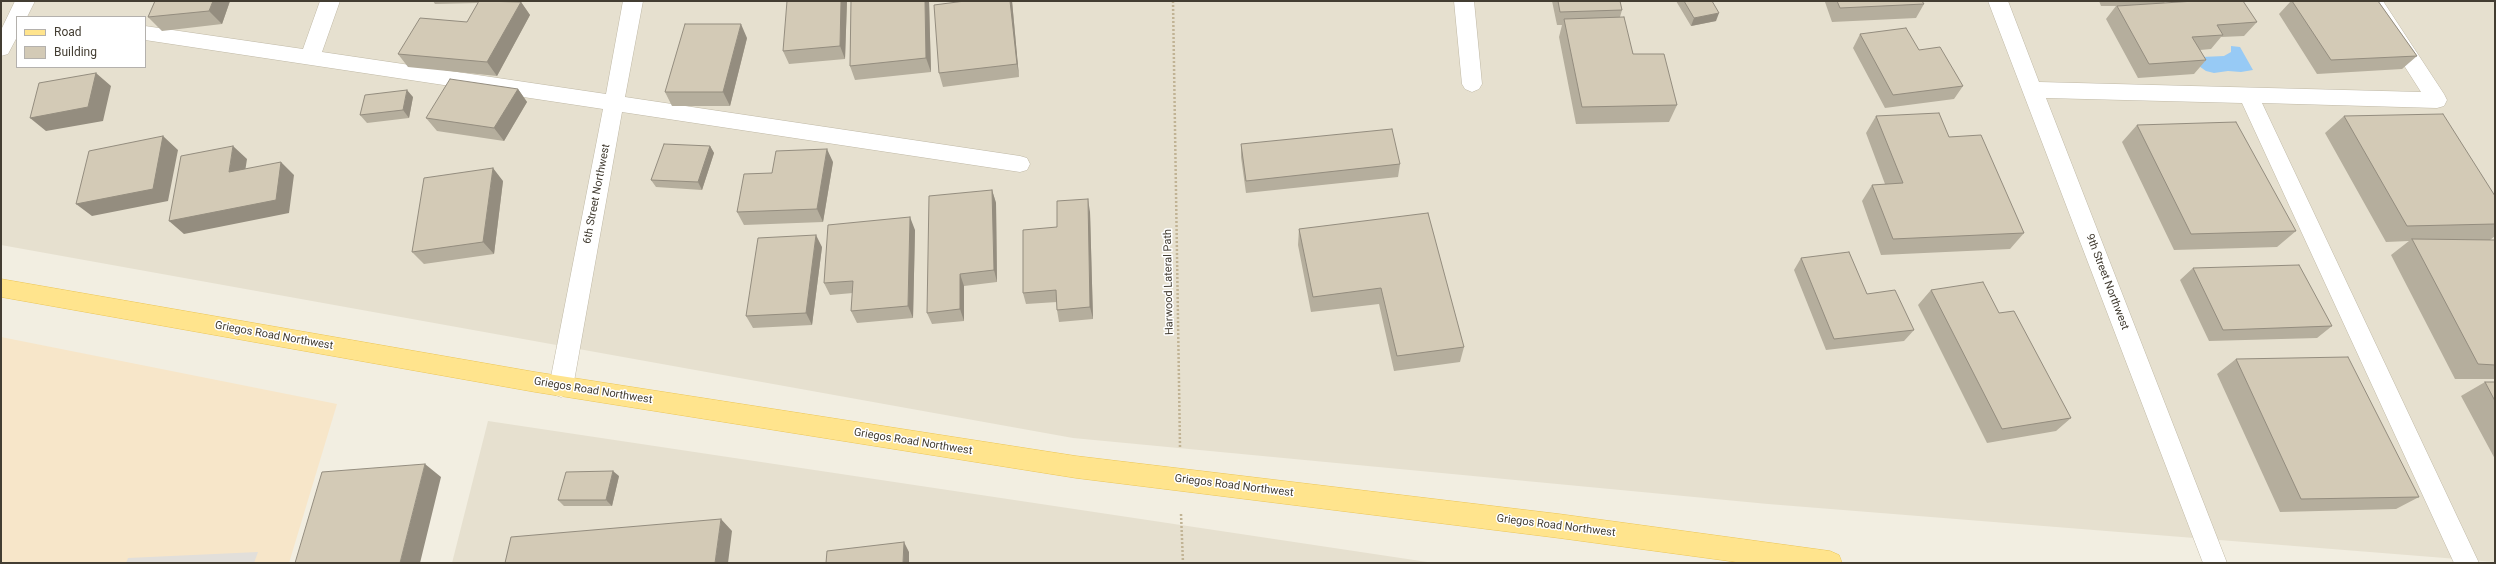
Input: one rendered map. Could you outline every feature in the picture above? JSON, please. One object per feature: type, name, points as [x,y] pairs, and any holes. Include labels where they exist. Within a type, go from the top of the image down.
[{"type":"main road","name":"Griegos Road Northwest","points":[[1,288],[561,386],[1076,467],[1559,526],[1805,562],[1830,563]]},
{"type":"street","points":[[310,58],[330,1]]},
{"type":"street","name":"6th Street Northwest","points":[[561,386],[633,1]]},
{"type":"street","points":[[1464,1],[1472,84]]},
{"type":"street","name":"9th Street Northwest","points":[[1998,1],[2215,563]]},
{"type":"street","points":[[2033,90],[2436,100],[2373,1]]},
{"type":"street","points":[[22,8],[36,16]]},
{"type":"street","points":[[1,49],[16,20]]},
{"type":"street","points":[[146,33],[614,105],[1020,164]]},
{"type":"street","points":[[2248,95],[2467,563]]},
{"type":"path","name":"Harwood Lateral Path","points":[[1173,1],[1182,563]]},
{"type":"shaded area","points":[[1,1],[2495,1],[2495,562],[1768,504],[1073,438],[1,245]]},
{"type":"shaded area","points":[[1,337],[337,404],[289,563],[1,563]]},
{"type":"shaded area","points":[[488,421],[1434,563],[452,563]]},
{"type":"shaded area","points":[[258,552],[254,563],[126,563],[128,558]]},
{"type":"water","points":[[2231,46],[2240,47],[2253,70],[2214,73],[2206,71],[2196,64],[2202,57],[2224,56],[2231,52]]},
{"type":"building","points":[[155,1],[213,1],[209,11],[148,17]]},
{"type":"building","points":[[479,1],[521,2],[487,62],[398,54],[420,18],[467,22]]},
{"type":"building","points":[[787,1],[841,1],[840,46],[783,51]]},
{"type":"building","points":[[851,1],[925,1],[926,58],[850,66]]},
{"type":"building","points":[[965,1],[1010,1],[1017,64],[939,73],[934,5]]},
{"type":"building","points":[[1558,1],[1620,1],[1622,10],[1560,12]]},
{"type":"building","points":[[1684,1],[1712,1],[1719,13],[1694,18]]},
{"type":"building","points":[[1837,1],[1922,1],[1924,4],[1840,8]]},
{"type":"building","points":[[2195,1],[2243,1],[2257,22],[2217,25],[2223,35],[2192,37],[2206,60],[2149,64],[2117,6]]},
{"type":"building","points":[[2292,1],[2378,1],[2417,56],[2331,60]]},
{"type":"building","points":[[1624,17],[1633,54],[1664,54],[1677,105],[1582,107],[1564,19]]},
{"type":"building","points":[[685,24],[741,24],[723,92],[665,92]]},
{"type":"building","points":[[1906,28],[1919,50],[1940,47],[1963,86],[1893,95],[1860,34]]},
{"type":"building","points":[[96,73],[88,107],[30,118],[39,83]]},
{"type":"building","points":[[450,79],[518,89],[494,128],[426,118]]},
{"type":"building","points":[[407,90],[403,110],[360,115],[365,95]]},
{"type":"building","points":[[1939,113],[1949,137],[1981,135],[2024,233],[1893,239],[1872,185],[1903,183],[1876,116]]},
{"type":"building","points":[[2443,114],[2495,196],[2495,224],[2407,226],[2344,116]]},
{"type":"building","points":[[2236,122],[2296,231],[2191,234],[2137,125]]},
{"type":"building","points":[[1392,129],[1400,164],[1246,181],[1241,144]]},
{"type":"building","points":[[163,136],[153,189],[76,204],[89,151]]},
{"type":"building","points":[[664,144],[710,146],[698,182],[651,180]]},
{"type":"building","points":[[233,146],[229,172],[281,162],[276,200],[169,221],[181,156]]},
{"type":"building","points":[[827,149],[817,209],[737,212],[744,174],[772,173],[776,151]]},
{"type":"building","points":[[493,168],[483,242],[412,252],[424,178]]},
{"type":"building","points":[[992,190],[994,270],[960,274],[960,309],[927,313],[929,196]]},
{"type":"building","points":[[1088,199],[1090,307],[1057,310],[1056,290],[1023,293],[1023,230],[1057,227],[1057,201]]},
{"type":"building","points":[[1428,213],[1464,347],[1397,356],[1381,288],[1313,297],[1299,229]]},
{"type":"building","points":[[910,217],[908,306],[851,311],[853,281],[824,283],[828,225]]},
{"type":"building","points":[[816,235],[806,313],[746,316],[758,238]]},
{"type":"building","points":[[2412,239],[2495,240],[2495,365],[2478,364]]},
{"type":"building","points":[[1849,252],[1867,294],[1895,290],[1914,330],[1834,339],[1801,258]]},
{"type":"building","points":[[2299,265],[2332,326],[2223,330],[2193,268]]},
{"type":"building","points":[[1983,282],[1999,313],[2014,311],[2071,418],[2002,429],[1931,290]]},
{"type":"building","points":[[2348,357],[2419,497],[2301,499],[2236,359]]},
{"type":"building","points":[[2485,382],[2495,382],[2495,401]]},
{"type":"building","points":[[425,464],[400,563],[295,563],[322,472]]},
{"type":"building","points":[[613,471],[606,500],[558,500],[566,472]]},
{"type":"building","points":[[721,519],[715,563],[505,563],[511,537]]},
{"type":"building","points":[[904,542],[903,563],[826,563],[827,551]]}]
